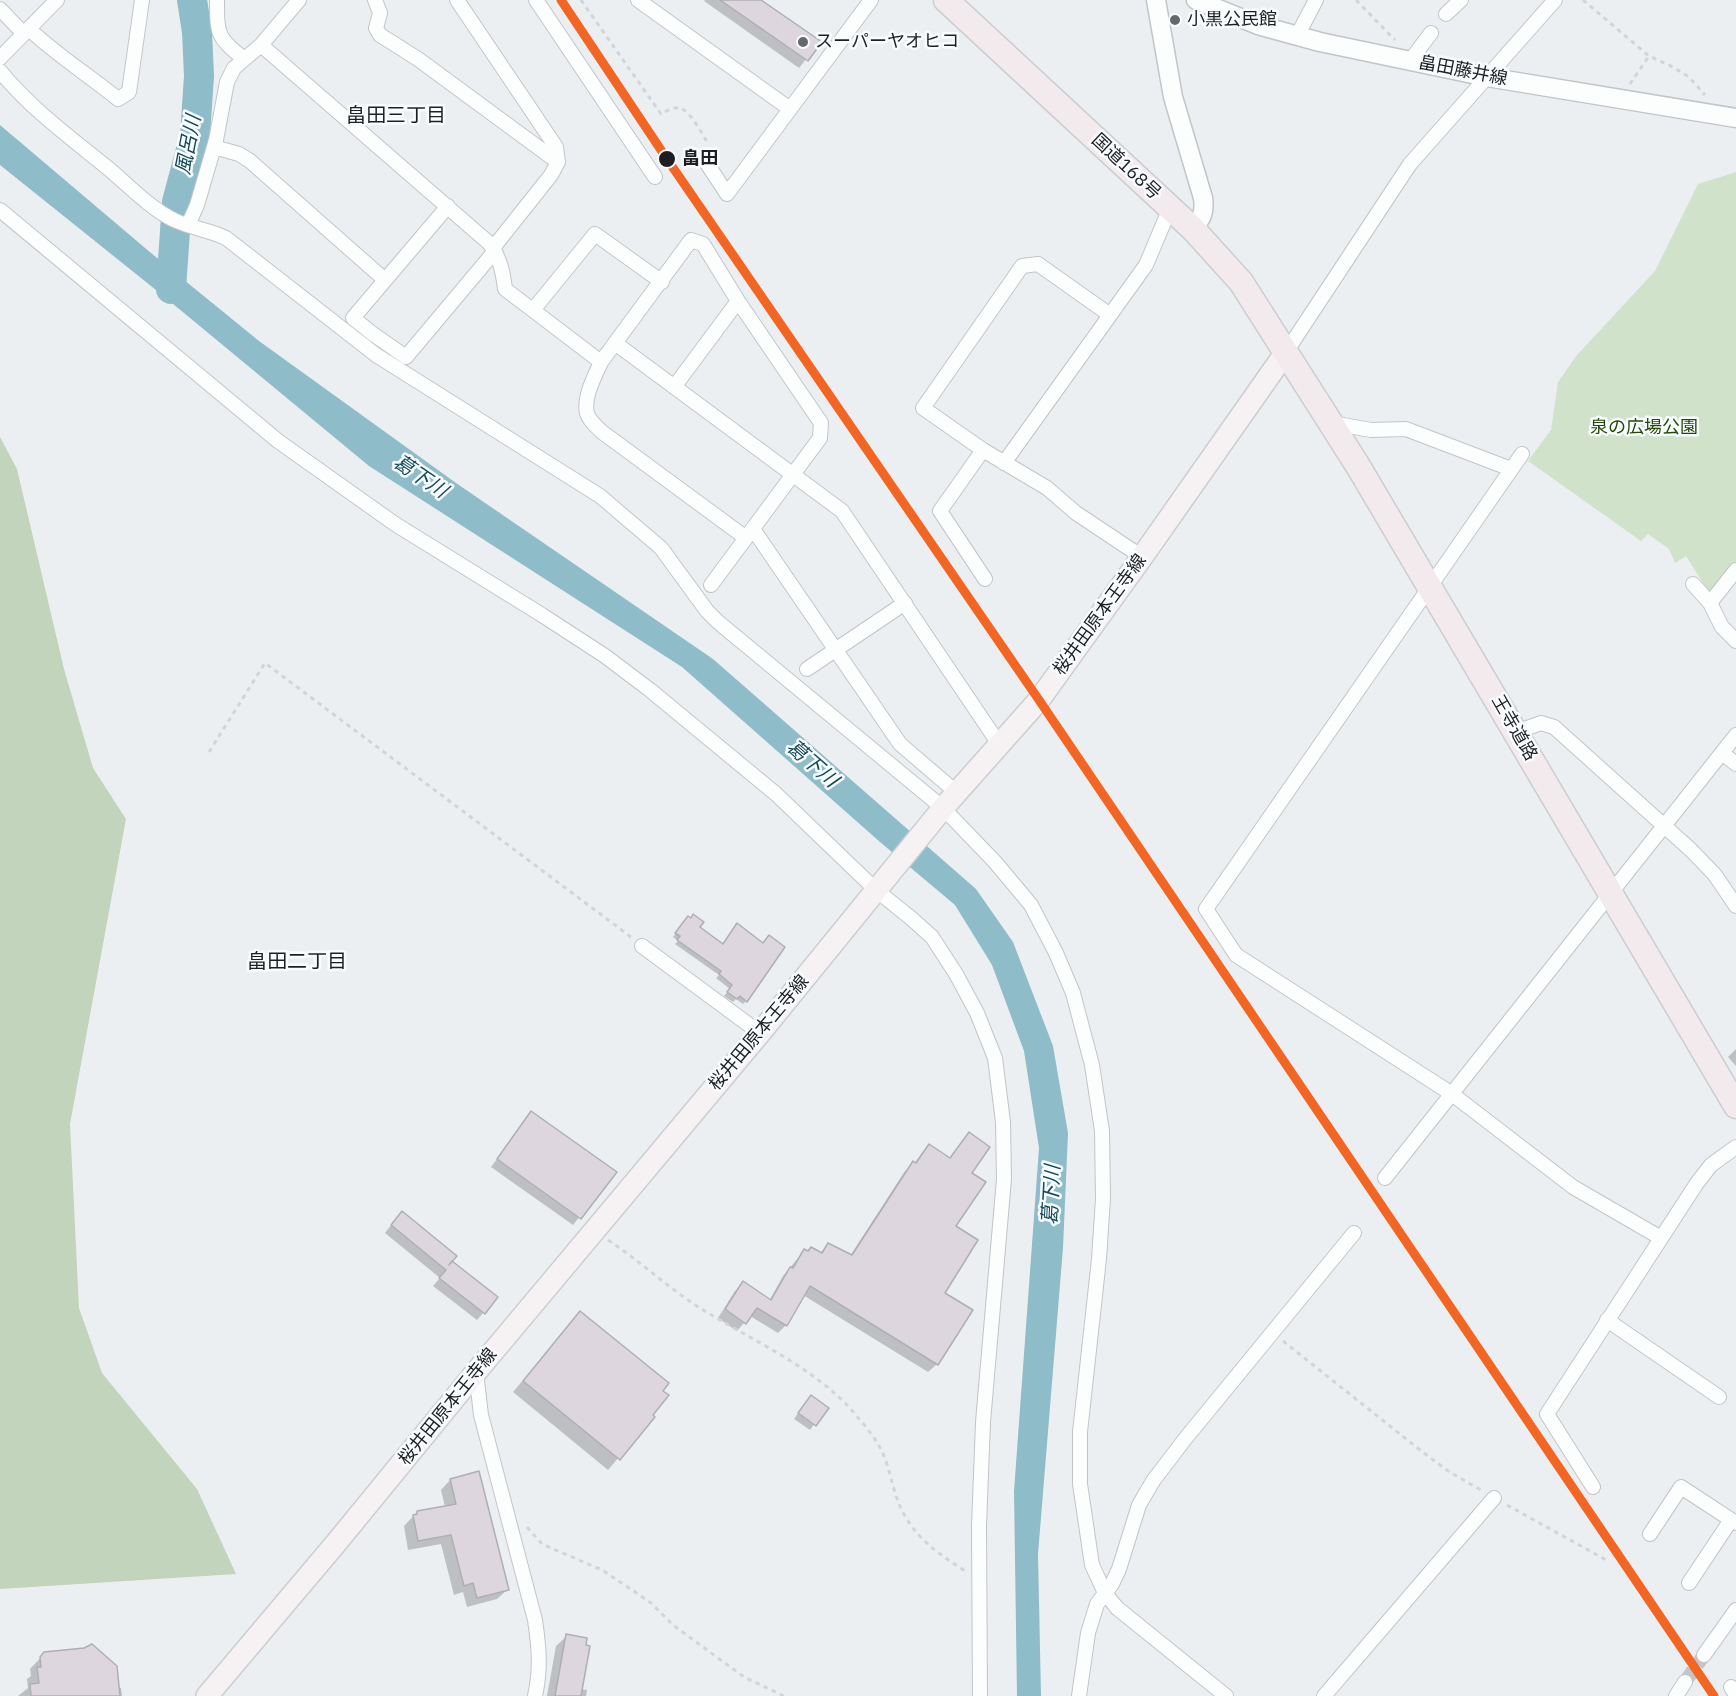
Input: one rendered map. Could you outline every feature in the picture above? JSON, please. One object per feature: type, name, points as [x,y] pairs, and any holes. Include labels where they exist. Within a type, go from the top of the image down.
[{"type":"highway","name":"国道168号","points":[[946,0],[1193,229],[1241,282],[1286,352]]},
{"type":"highway","name":"王寺道路","points":[[1286,352],[1332,423],[1736,1106]]},
{"type":"main road","points":[[1156,0],[1173,97],[1205,209],[1202,218],[1193,229]]},
{"type":"main road","name":"畠田藤井線","points":[[1196,0],[1258,25],[1410,61],[1487,77],[1728,117]]},
{"type":"main road","name":"桜井田原本王寺線","points":[[207,1696],[760,1033],[950,800],[1039,700],[1286,352]]},
{"type":"street","points":[[0,58],[57,0]]},
{"type":"street","points":[[0,9],[67,63],[95,80],[118,99],[129,92],[142,0]]},
{"type":"street","points":[[217,0],[219,34],[225,43],[244,59]]},
{"type":"street","points":[[188,225],[197,204],[214,147],[227,82],[234,68],[261,45],[299,0]]},
{"type":"street","points":[[375,0],[380,13],[376,28],[380,35],[418,59],[558,162]]},
{"type":"street","points":[[448,206],[353,318],[406,357],[494,249],[551,175],[558,162],[556,147],[457,0]]},
{"type":"street","points":[[536,0],[655,177]]},
{"type":"street","points":[[638,0],[790,109]]},
{"type":"street","points":[[707,154],[726,194],[871,0]]},
{"type":"street","points":[[1297,36],[1316,0]]},
{"type":"street","points":[[1446,14],[1461,0]]},
{"type":"street","points":[[1286,352],[1410,164],[1555,0]]},
{"type":"street","points":[[1410,61],[1431,33]]},
{"type":"street","points":[[261,45],[448,206],[494,249],[503,271],[505,289],[601,362]]},
{"type":"street","points":[[0,71],[36,109],[146,200],[173,219],[215,232],[226,238],[376,355],[600,496],[661,548],[707,611],[718,622],[950,800]]},
{"type":"street","points":[[214,147],[239,154],[250,161],[386,280]]},
{"type":"street","points":[[1004,463],[1146,265],[1170,208]]},
{"type":"street","points":[[0,210],[184,365],[286,447],[395,524],[605,656],[650,690],[776,794],[876,890],[932,937],[956,974],[977,1013],[995,1058],[1003,1122],[1004,1179],[983,1422],[979,1581],[980,1696]]},
{"type":"street","points":[[533,310],[595,234],[662,282]]},
{"type":"street","points":[[711,585],[749,533],[820,438],[821,423],[738,301],[703,244],[691,240],[601,362],[593,381],[587,404],[587,415],[593,423],[749,533],[836,650],[900,744],[950,800],[995,862],[1031,905],[1056,952],[1073,993],[1092,1065],[1102,1131],[1103,1199],[1099,1259],[1080,1432],[1080,1484],[1092,1565],[1105,1593],[1133,1622],[1226,1696]]},
{"type":"street","points":[[1110,315],[1038,264],[1022,266],[923,408],[982,450],[1047,488],[1076,513],[1142,557]]},
{"type":"street","points":[[674,387],[738,301]]},
{"type":"street","points":[[615,343],[842,511],[999,744]]},
{"type":"street","points":[[1332,423],[1371,430],[1406,429],[1511,470]]},
{"type":"street","points":[[982,450],[940,511],[986,579]]},
{"type":"street","points":[[1522,454],[1206,909],[1236,955],[1452,1094],[1573,1187],[1661,1238]]},
{"type":"street","points":[[1710,603],[1736,570]]},
{"type":"street","points":[[1693,584],[1710,603],[1722,627],[1736,641]]},
{"type":"street","points":[[807,669],[904,603]]},
{"type":"street","points":[[1516,732],[1541,723],[1554,727],[1699,858],[1736,906]]},
{"type":"street","points":[[1385,1178],[1736,735]]},
{"type":"street","points":[[1722,753],[1736,764]]},
{"type":"street","points":[[642,946],[760,1033]]},
{"type":"street","points":[[1593,1487],[1547,1414],[1697,1183],[1711,1165],[1736,1147]]},
{"type":"street","points":[[1079,1696],[1088,1633],[1097,1604],[1112,1584],[1139,1506],[1153,1481],[1354,1233]]},
{"type":"street","points":[[1607,1320],[1719,1397]]},
{"type":"street","points":[[476,1372],[482,1415],[535,1620],[540,1652],[540,1675],[535,1696]]},
{"type":"street","points":[[1650,1534],[1681,1487],[1734,1521],[1689,1583]]},
{"type":"street","points":[[1324,1696],[1494,1498]]},
{"type":"street","points":[[1704,1655],[1736,1610]]},
{"type":"street","points":[[1676,1696],[1685,1682]]},
{"type":"path","points":[[581,0],[661,114],[674,108],[681,108],[688,112],[707,154]]},
{"type":"path","points":[[1356,0],[1402,47],[1410,61]]},
{"type":"path","points":[[1583,0],[1649,56],[1689,77],[1728,117]]},
{"type":"path","points":[[1620,99],[1649,56]]},
{"type":"path","points":[[209,752],[265,663],[642,946]]},
{"type":"path","points":[[594,1231],[675,1292],[823,1383],[875,1438],[884,1456],[898,1500],[906,1517],[922,1539],[939,1554],[979,1581]]},
{"type":"path","points":[[1280,1323],[1283,1343],[1448,1471],[1608,1562]]},
{"type":"path","points":[[526,1526],[542,1544],[602,1570],[651,1603],[673,1625],[744,1677],[784,1696]]},
{"type":"green space","name":"泉の広場公園","points":[[1736,172],[1736,561],[1710,594],[1686,556],[1675,563],[1669,549],[1648,534],[1641,541],[1528,461],[1551,430],[1558,382],[1577,355],[1655,271],[1698,184]]},
{"type":"green space","points":[[0,437],[17,469],[64,669],[93,768],[126,819],[70,1124],[79,1308],[102,1373],[197,1489],[236,1574],[0,1589]]},
{"type":"water","name":"葛下川","points":[[0,125],[259,341],[456,483],[713,659],[976,889],[1013,942],[1053,1046],[1068,1133],[1063,1248],[1038,1554],[1041,1696],[1017,1696],[1014,1491],[1039,1148],[1024,1051],[992,965],[955,905],[682,667],[369,466],[161,294],[0,165]]},
{"type":"building","points":[[720,0],[761,0],[822,42],[808,61]]},
{"type":"building","points":[[693,914],[704,922],[700,927],[723,944],[737,923],[763,943],[769,935],[785,947],[747,1002],[740,996],[737,999],[727,992],[732,985],[719,974],[721,971],[677,940],[680,936],[675,933],[688,916],[691,918]]},
{"type":"building","points":[[531,1111],[617,1172],[581,1219],[497,1159]]},
{"type":"building","points":[[969,1132],[990,1147],[972,1173],[986,1182],[956,1226],[978,1240],[945,1293],[973,1310],[938,1365],[810,1286],[787,1326],[757,1308],[746,1324],[725,1309],[743,1281],[771,1300],[790,1267],[793,1268],[804,1249],[808,1251],[811,1247],[822,1253],[828,1243],[852,1255],[913,1161],[916,1163],[929,1144],[950,1158]]},
{"type":"building","points":[[402,1211],[457,1256],[452,1261],[498,1297],[485,1314],[439,1278],[446,1270],[391,1225]]},
{"type":"building","points":[[580,1311],[669,1383],[663,1391],[669,1395],[653,1415],[655,1417],[620,1460],[523,1381]]},
{"type":"building","points":[[811,1395],[829,1408],[816,1426],[798,1413]]},
{"type":"building","points":[[479,1471],[509,1590],[477,1598],[473,1583],[464,1586],[451,1535],[418,1541],[413,1515],[417,1514],[417,1511],[456,1504],[450,1479]]},
{"type":"building","points":[[566,1634],[587,1638],[586,1645],[590,1646],[581,1696],[555,1696]]},
{"type":"building","points":[[92,1644],[117,1666],[120,1696],[31,1696],[30,1684],[39,1683],[37,1667],[41,1667],[40,1657],[44,1652],[84,1648]]},
{"type":"waterway","name":"風呂川","points":[[171,289],[177,202],[195,135],[199,76],[197,32],[192,0]]},
{"type":"tunnel","points":[[1685,1682],[1704,1655]]},
{"type":"transit line","points":[[561,0],[1714,1696]]},
{"type":"place","name":"小黒公民館","points":[[1175,20]]},
{"type":"place","name":"スーパーヤオヒコ","points":[[803,42]]},
{"type":"place","name":"畠田","points":[[667,159]]},
{"type":"district","name":"畠田三丁目","points":[[396,116]]},
{"type":"district","name":"畠田二丁目","points":[[297,962]]}]
